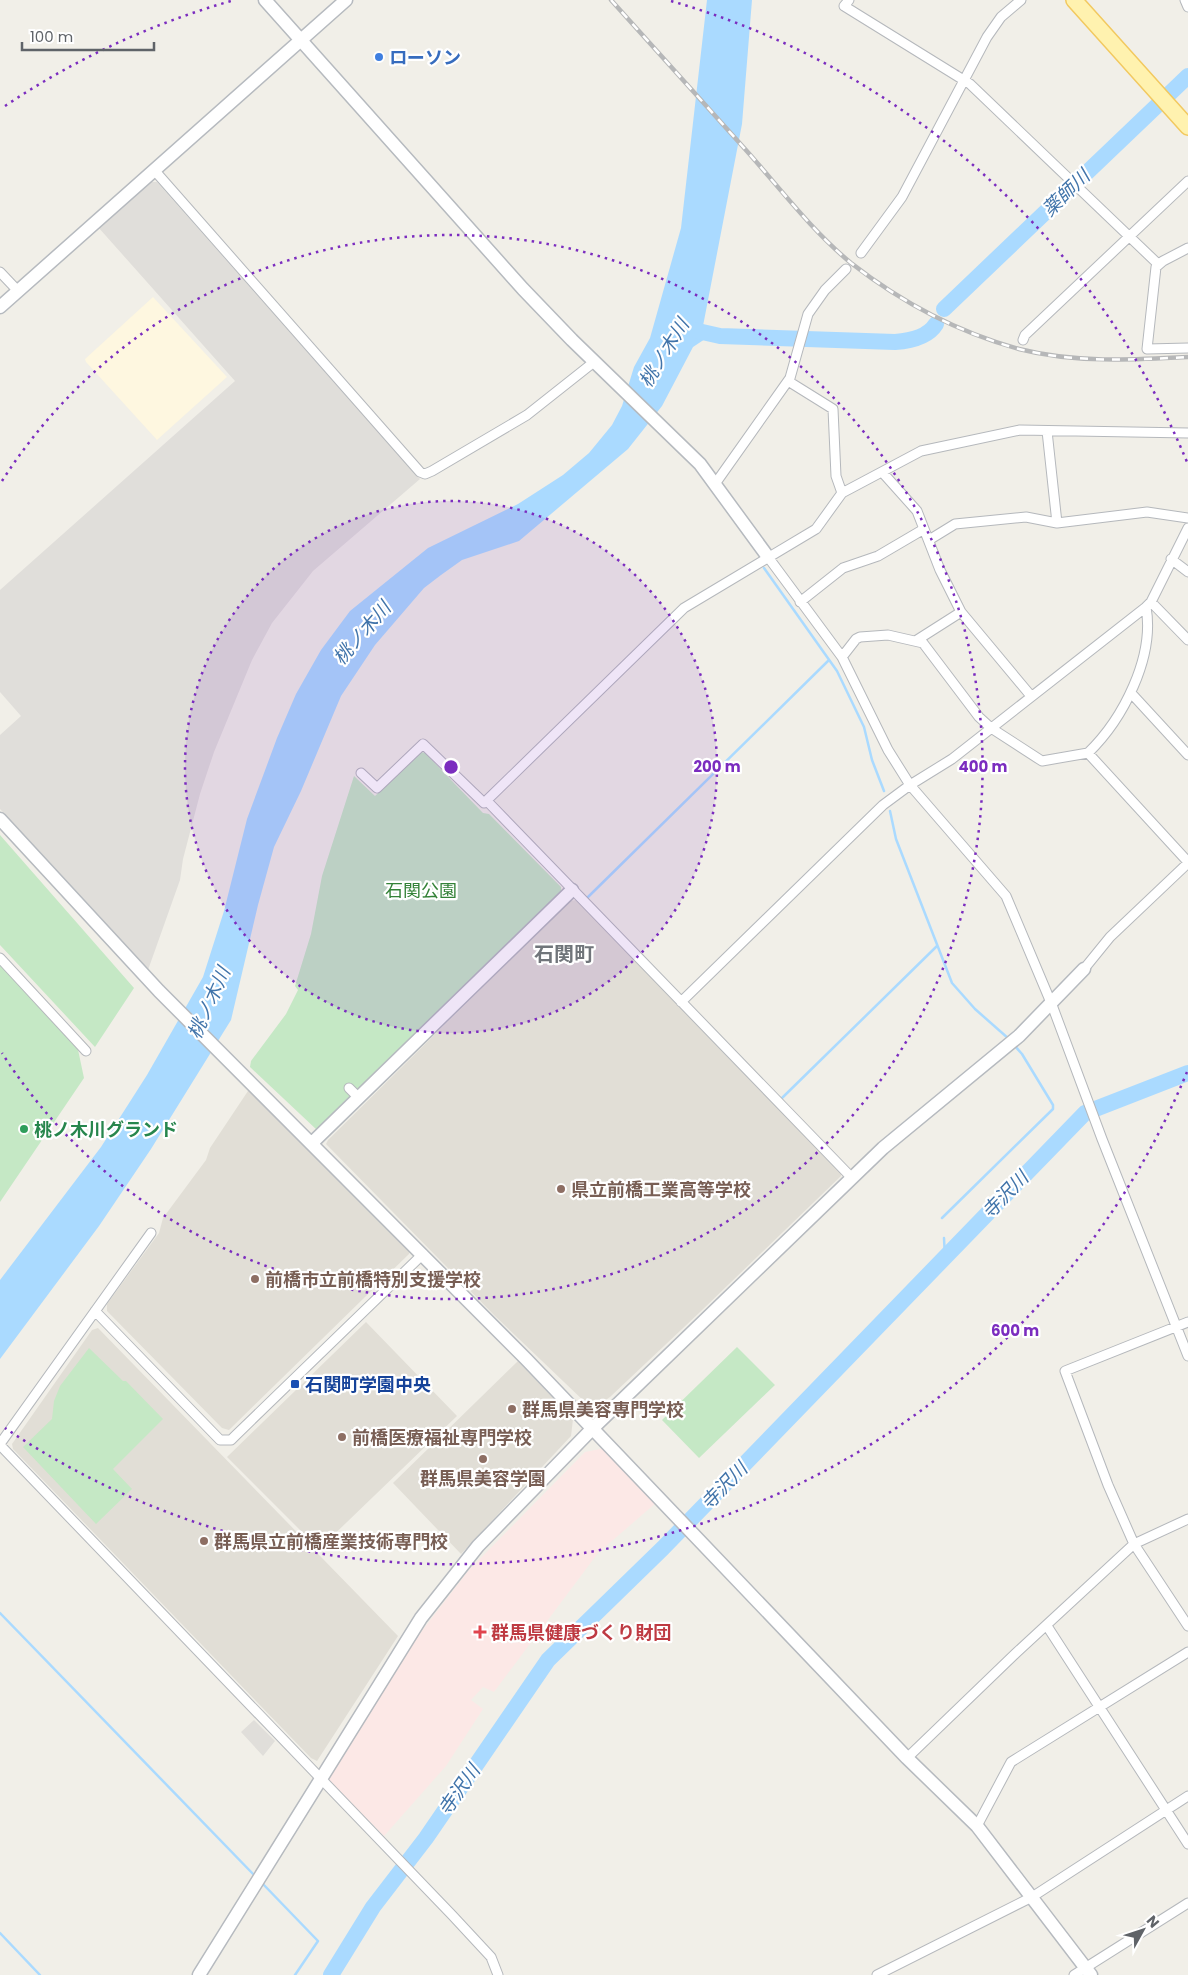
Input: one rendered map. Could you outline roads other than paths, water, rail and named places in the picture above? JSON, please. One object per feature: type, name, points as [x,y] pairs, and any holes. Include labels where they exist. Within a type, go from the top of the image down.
[{"type":"main road","points":[[1074,0],[1188,127]]},
{"type":"street","points":[[265,0],[523,289],[674,438],[715,484],[842,657],[888,750],[910,785],[1006,896],[1052,1005],[1084,1094],[1188,1356]]},
{"type":"street","points":[[0,307],[194,137],[215,115],[346,0]]},
{"type":"street","points":[[849,0],[844,6],[964,80],[1158,264]]},
{"type":"street","points":[[862,253],[902,197],[993,27],[1021,0]]},
{"type":"street","points":[[1185,0],[1188,7]]},
{"type":"street","points":[[155,171],[420,472],[425,474],[432,471],[527,415],[598,365]]},
{"type":"street","points":[[1023,340],[1025,335],[1188,181]]},
{"type":"street","points":[[1158,264],[1188,248]]},
{"type":"street","points":[[1158,264],[1147,349],[1188,348]]},
{"type":"street","points":[[715,484],[788,381],[796,361],[802,330],[808,314],[817,300],[846,269]]},
{"type":"street","points":[[0,272],[18,291]]},
{"type":"street","points":[[788,381],[833,409],[836,476],[842,493]]},
{"type":"street","points":[[361,773],[377,788],[423,744],[482,803],[487,802],[684,608],[816,529],[842,493],[921,451],[1020,430],[1188,433]]},
{"type":"street","points":[[1047,431],[1057,523]]},
{"type":"street","points":[[883,472],[917,511],[940,570],[961,612],[1031,696]]},
{"type":"street","points":[[929,540],[955,524],[1026,517],[1057,523],[1147,512],[1188,518]]},
{"type":"street","points":[[842,657],[856,639],[860,638],[888,635],[917,640],[928,650],[975,712],[991,728],[1042,761],[1088,753],[1116,718],[1131,693],[1145,648],[1148,604],[1188,528]]},
{"type":"street","points":[[800,602],[842,568],[878,556],[924,529]]},
{"type":"street","points":[[1170,559],[1188,572]]},
{"type":"street","points":[[1148,604],[1188,640]]},
{"type":"street","points":[[681,1002],[883,805],[910,785],[952,759],[1148,604]]},
{"type":"street","points":[[917,640],[961,612]]},
{"type":"street","points":[[1131,693],[1188,755]]},
{"type":"street","points":[[198,1975],[421,1618],[478,1546],[592,1429],[883,1148],[1019,1036],[1052,1005],[1110,937],[1188,863],[1088,753]]},
{"type":"street","points":[[487,802],[852,1178]]},
{"type":"street","points":[[0,818],[166,998],[313,1142],[423,1254],[697,1537],[907,1758],[977,1826],[1089,1972]]},
{"type":"street","points":[[313,1142],[572,890]]},
{"type":"street","points":[[0,958],[86,1051]]},
{"type":"street","points":[[349,1088],[359,1098]]},
{"type":"street","points":[[151,1233],[0,1445],[491,1957],[498,1975]]},
{"type":"street","points":[[95,1311],[220,1440],[224,1441],[236,1436],[423,1254]]},
{"type":"street","points":[[1188,1322],[1065,1371],[1108,1485],[1134,1544],[1188,1626]]},
{"type":"street","points":[[907,1758],[1134,1544],[1188,1519]]},
{"type":"street","points":[[1047,1626],[1188,1844]]},
{"type":"street","points":[[977,1826],[1011,1762],[1188,1652]]},
{"type":"street","points":[[876,1975],[1032,1897],[1188,1796]]},
{"type":"street","points":[[1074,1975],[1089,1972],[1188,1903]]},
{"type":"water","name":"桃ノ木川","points":[[707,0],[752,0],[742,124],[703,326],[711,335],[693,347],[662,406],[628,449],[519,541],[462,560],[424,588],[375,645],[341,696],[301,791],[274,847],[258,905],[231,1020],[151,1149],[99,1226],[0,1359],[0,1280],[101,1147],[147,1075],[203,977],[224,911],[247,819],[277,738],[296,694],[321,650],[350,611],[428,548],[518,504],[563,475],[589,453],[612,425],[622,406],[634,367],[650,338],[681,228]]},
{"type":"waterway","name":"薬師川","points":[[944,309],[1188,76]]},
{"type":"waterway","name":"薬師川","points":[[689,329],[720,336],[895,342],[923,335],[936,324]]},
{"type":"waterway","points":[[764,568],[837,671],[864,727],[872,760],[884,791]]},
{"type":"waterway","points":[[587,898],[829,660]]},
{"type":"waterway","points":[[890,811],[896,839],[952,983],[975,1009],[1009,1039]]},
{"type":"waterway","points":[[782,1098],[937,946]]},
{"type":"waterway","points":[[942,1218],[1053,1109],[1053,1105],[1022,1054],[1014,1045]]},
{"type":"waterway","name":"寺沢川","points":[[331,1975],[373,1907],[426,1838],[548,1660],[663,1548],[1085,1113],[1188,1073]]},
{"type":"waterway","points":[[944,1238],[945,1258]]},
{"type":"waterway","points":[[0,1613],[255,1876]]},
{"type":"waterway","points":[[262,1883],[318,1941],[295,1975]]},
{"type":"waterway","points":[[0,1933],[40,1975]]},
{"type":"railway","points":[[611,0],[823,237],[851,263],[910,303],[952,325],[1019,349],[1061,357],[1103,359],[1188,357]]},
{"type":"place","name":"ローソン","points":[[379,57]]},
{"type":"place","name":"桃ノ木川グランド","points":[[24,1129]]},
{"type":"place","name":"県立前橋工業高等学校","points":[[561,1189]]},
{"type":"place","name":"前橋市立前橋特別支援学校","points":[[255,1279]]},
{"type":"place","name":"石関町学園中央","points":[[295,1384]]},
{"type":"place","name":"群馬県美容専門学校","points":[[512,1409]]},
{"type":"place","name":"前橋医療福祉専門学校","points":[[342,1437]]},
{"type":"place","name":"群馬県美容学園","points":[[483,1459]]},
{"type":"place","name":"群馬県立前橋産業技術専門校","points":[[204,1541]]},
{"type":"place","name":"群馬県健康づくり財団","points":[[480,1632]]},
{"type":"district","name":"石関町","points":[[564,954]]},
{"type":"park label","name":"石関公園","points":[[421,890]]}]
